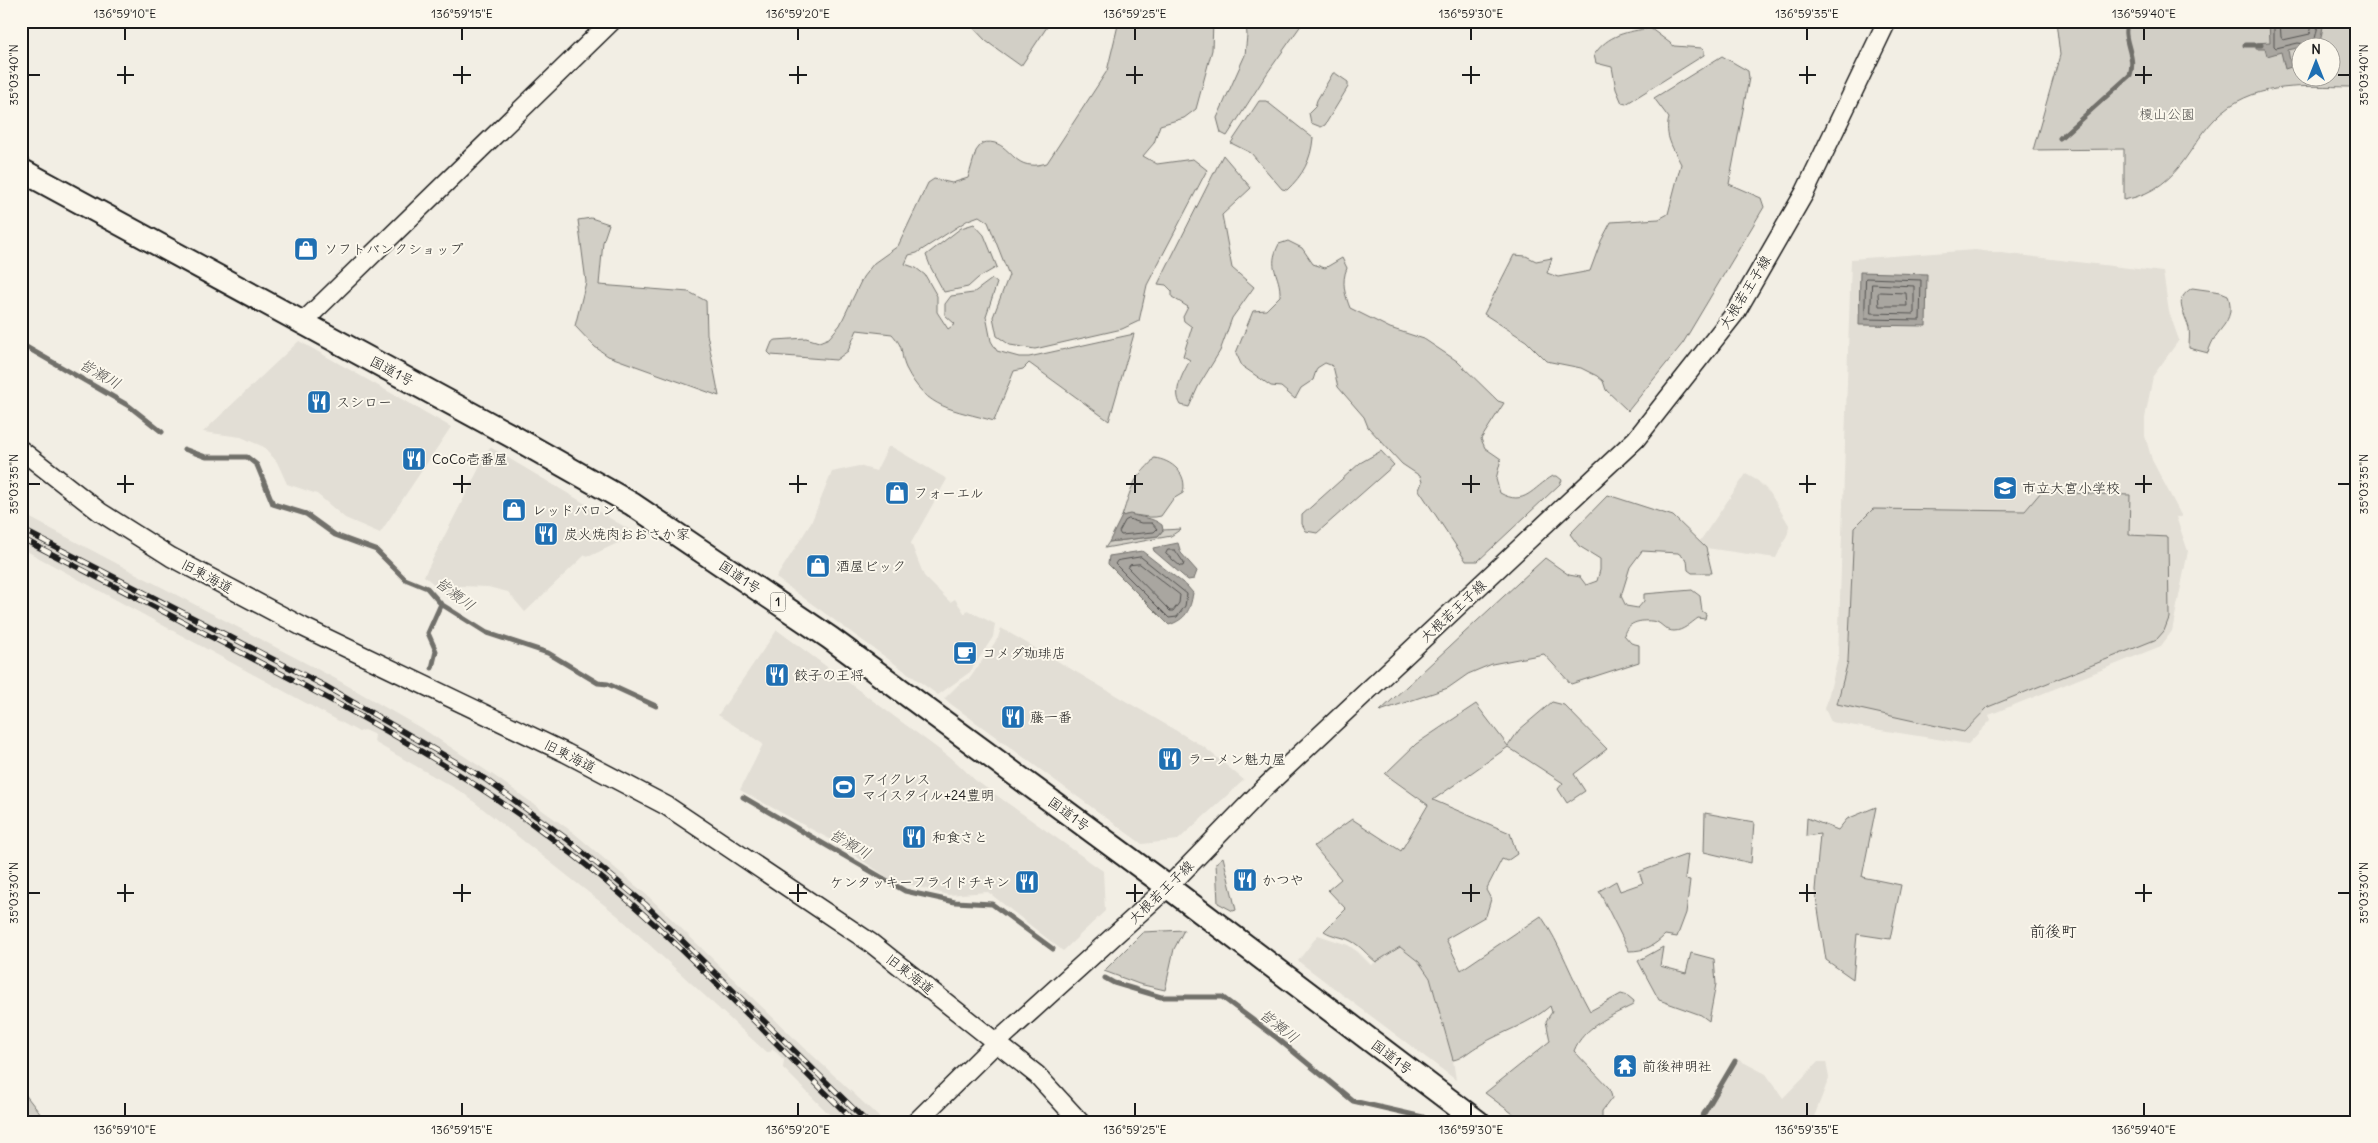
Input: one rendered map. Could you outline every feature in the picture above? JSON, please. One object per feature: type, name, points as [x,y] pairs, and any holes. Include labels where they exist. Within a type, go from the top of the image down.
[{"type":"highway","name":"国道1号","points":[[21,170],[510,435],[632,504],[830,638],[1168,888],[1478,1122]]},
{"type":"street","points":[[302,323],[612,21]]},
{"type":"street","name":"大根若王子線","points":[[916,1122],[997,1042],[1168,888],[1263,789],[1636,439],[1736,312],[1805,192],[1887,21]]},
{"type":"street","name":"旧東海道","points":[[21,450],[100,512],[171,557],[304,626],[566,753],[667,806],[869,942],[1037,1075],[1080,1122]]},
{"type":"shaded area","name":"市立大宮小学校","points":[[1975,250],[2163,272],[2169,312],[2179,340],[2153,376],[2145,418],[2145,436],[2152,460],[2182,517],[2176,517],[2188,551],[2172,631],[2161,646],[1989,715],[1991,720],[1968,744],[1831,722],[1825,709],[1838,659],[1851,259]]},
{"type":"shaded area","points":[[299,341],[451,427],[380,533],[345,518],[317,494],[287,484],[277,462],[264,447],[241,437],[203,432]]},
{"type":"shaded area","points":[[490,447],[637,534],[590,556],[585,555],[525,612],[508,592],[488,587],[460,586],[448,596],[424,576]]},
{"type":"shaded area","points":[[888,447],[892,447],[947,479],[911,543],[924,576],[950,602],[955,599],[965,614],[967,610],[995,624],[993,637],[970,672],[938,695],[776,578],[811,523],[832,472],[859,466],[876,471]]},
{"type":"shaded area","points":[[1746,474],[1758,481],[1770,493],[1789,525],[1788,533],[1776,558],[1706,548],[1700,541]]},
{"type":"shaded area","points":[[21,513],[336,679],[426,731],[496,777],[574,833],[649,897],[795,1039],[882,1120],[837,1122],[783,1068],[784,1060],[773,1049],[770,1052],[766,1052],[617,915],[463,793],[374,742],[375,735],[364,730],[359,732],[21,548]]},
{"type":"shaded area","points":[[1001,628],[1204,747],[1244,780],[1178,840],[1142,844],[944,699],[958,685],[970,678],[998,638]]},
{"type":"shaded area","points":[[777,630],[956,762],[975,780],[1103,871],[1105,911],[1063,951],[988,892],[948,895],[912,885],[896,883],[833,841],[740,790],[763,744],[718,715]]},
{"type":"shaded area","points":[[1318,935],[1348,945],[1371,965],[1400,947],[1419,962],[1430,979],[1453,1060],[1456,1080],[1298,961]]},
{"type":"shaded area","points":[[1737,1059],[1766,1074],[1783,1098],[1818,1062],[1826,1062],[1829,1078],[1812,1122],[1701,1122]]},
{"type":"green space","points":[[967,21],[1051,21],[1021,66],[986,41]]},
{"type":"green space","points":[[1119,21],[1213,21],[1212,50],[1196,109],[1184,118],[1160,125],[1154,143],[1143,156],[1157,164],[1193,159],[1207,170],[1147,285],[1139,321],[1122,329],[1035,349],[1010,345],[997,336],[993,317],[1009,275],[988,222],[979,216],[968,220],[917,253],[909,255],[905,264],[916,268],[925,275],[937,296],[937,312],[948,329],[955,324],[945,315],[945,304],[951,296],[973,293],[992,279],[997,283],[986,316],[991,341],[997,351],[1019,357],[1029,357],[1134,334],[1109,421],[1029,363],[1023,369],[1014,371],[994,421],[942,406],[932,400],[914,382],[904,363],[901,348],[892,334],[857,330],[848,351],[836,360],[771,355],[768,352],[772,342],[776,340],[806,338],[819,342],[829,338],[840,325],[863,277],[874,263],[898,246],[928,183],[934,179],[952,183],[968,178],[976,151],[982,143],[990,142],[1003,147],[1024,164],[1047,163],[1107,71]]},
{"type":"green space","points":[[1246,21],[1304,21],[1268,72],[1227,136],[1221,133],[1217,118],[1245,55]]},
{"type":"green space","name":"榎山公園","points":[[2056,21],[2357,21],[2357,87],[2340,87],[2340,38],[2290,38],[2290,87],[2259,92],[2230,106],[2215,118],[2174,173],[2145,194],[2124,200],[2124,149],[2033,150],[2060,55]]},
{"type":"green space","points":[[1650,28],[1674,46],[1702,48],[1704,55],[1626,104],[1622,103],[1616,89],[1612,67],[1596,63],[1594,55],[1605,42],[1612,38]]},
{"type":"green space","points":[[1722,56],[1748,71],[1749,78],[1729,184],[1761,198],[1764,207],[1683,343],[1628,411],[1606,390],[1603,381],[1597,376],[1581,368],[1546,361],[1526,341],[1484,314],[1514,255],[1526,256],[1536,261],[1552,258],[1547,273],[1558,277],[1590,271],[1601,241],[1611,222],[1659,219],[1668,214],[1681,164],[1668,136],[1669,118],[1654,98]]},
{"type":"green space","points":[[1333,73],[1348,82],[1348,87],[1325,125],[1321,127],[1311,123],[1309,113],[1315,107],[1317,100]]},
{"type":"green space","points":[[1259,101],[1266,101],[1313,138],[1305,167],[1298,179],[1287,190],[1282,189],[1251,153],[1231,143]]},
{"type":"green space","points":[[1223,155],[1251,188],[1222,215],[1232,268],[1254,287],[1232,318],[1220,351],[1198,387],[1189,407],[1181,405],[1178,394],[1180,382],[1190,360],[1183,356],[1192,327],[1184,321],[1183,317],[1188,307],[1172,297],[1172,291],[1166,285],[1158,284]]},
{"type":"green space","points":[[591,218],[609,224],[603,242],[599,285],[689,292],[706,301],[707,334],[719,396],[608,356],[595,347],[575,326],[586,282],[578,220]]},
{"type":"green space","points":[[974,224],[984,235],[997,267],[978,278],[968,287],[944,292],[926,255],[961,228]]},
{"type":"green space","points":[[1288,241],[1302,248],[1313,264],[1325,268],[1342,258],[1347,268],[1344,283],[1350,308],[1390,328],[1424,339],[1457,361],[1498,401],[1504,403],[1481,439],[1485,448],[1501,459],[1496,479],[1500,493],[1509,497],[1522,497],[1553,476],[1557,476],[1562,480],[1478,561],[1466,561],[1419,490],[1422,482],[1420,476],[1402,464],[1368,427],[1364,417],[1338,387],[1333,366],[1325,363],[1317,368],[1313,380],[1301,388],[1295,399],[1281,387],[1271,386],[1242,366],[1236,353],[1253,311],[1266,310],[1280,296],[1280,288],[1274,265],[1275,252],[1279,244]]},
{"type":"green space","points":[[2192,288],[2221,292],[2228,295],[2230,313],[2211,344],[2208,353],[2189,348],[2189,328],[2181,301],[2186,292]]},
{"type":"green space","points":[[1381,451],[1394,465],[1317,533],[1306,531],[1302,524],[1302,515],[1360,463]]},
{"type":"green space","points":[[1154,458],[1161,459],[1177,469],[1183,480],[1183,493],[1173,499],[1161,516],[1122,516],[1134,484]]},
{"type":"green space","points":[[2041,492],[2130,495],[2129,535],[2168,537],[2169,618],[2164,631],[2157,639],[1988,707],[1964,732],[1837,704],[1848,661],[1854,528],[1873,509],[2025,511]]},
{"type":"green space","points":[[1608,495],[1673,516],[1706,548],[1712,573],[1692,573],[1688,570],[1687,560],[1678,553],[1642,551],[1630,567],[1621,596],[1626,606],[1638,608],[1644,601],[1644,594],[1692,590],[1700,596],[1702,611],[1706,614],[1705,619],[1698,618],[1677,631],[1671,631],[1652,621],[1632,624],[1624,635],[1631,643],[1639,645],[1639,662],[1571,684],[1544,654],[1492,664],[1468,674],[1448,688],[1380,711],[1545,558],[1569,575],[1580,577],[1586,585],[1597,581],[1600,559],[1579,546],[1570,534]]},
{"type":"green space","points":[[1181,529],[1171,536],[1105,548],[1109,542],[1158,536],[1163,530]]},
{"type":"green space","points":[[1552,702],[1564,705],[1607,749],[1574,774],[1585,791],[1567,803],[1558,789],[1563,783],[1508,747],[1433,800],[1510,833],[1517,854],[1507,861],[1502,859],[1486,890],[1491,899],[1486,916],[1446,939],[1461,970],[1541,916],[1555,939],[1590,1011],[1621,994],[1628,996],[1634,1001],[1633,1005],[1607,1018],[1591,1029],[1584,1035],[1574,1051],[1610,1089],[1612,1098],[1602,1111],[1602,1122],[1524,1122],[1485,1093],[1550,1041],[1546,1021],[1552,1012],[1550,1006],[1534,1018],[1453,1060],[1430,978],[1419,962],[1400,947],[1376,962],[1355,943],[1324,931],[1346,909],[1328,890],[1341,879],[1314,846],[1352,819],[1401,851],[1428,805],[1385,774],[1416,744],[1476,704],[1508,746],[1519,730]]},
{"type":"green space","points":[[1876,807],[1862,877],[1901,885],[1890,939],[1857,934],[1853,979],[1826,960],[1815,890],[1820,834],[1806,836],[1807,818],[1838,830],[1847,819]]},
{"type":"green space","points":[[1705,813],[1754,822],[1751,863],[1704,852]]},
{"type":"green space","points":[[1688,854],[1685,879],[1690,880],[1686,913],[1677,937],[1665,935],[1649,947],[1629,951],[1599,891],[1616,881],[1620,891],[1643,883],[1639,872]]},
{"type":"green space","points":[[1223,857],[1236,910],[1233,911],[1218,903],[1216,863]]},
{"type":"green space","points":[[1184,930],[1174,949],[1165,990],[1139,984],[1104,971],[1143,932]]},
{"type":"green space","points":[[1663,947],[1660,966],[1686,973],[1691,953],[1714,959],[1716,984],[1709,1021],[1701,1015],[1659,1000],[1638,961]]},
{"type":"green space","points":[[21,1089],[45,1120],[46,1122],[21,1122]]},
{"type":"water","points":[[2269,21],[2324,21],[2321,38],[2290,38],[2290,50],[2288,50],[2290,67],[2285,69],[2281,52],[2267,56],[2265,49],[2256,49],[2256,43],[2270,42]]},
{"type":"water","points":[[1860,272],[1927,274],[1926,326],[1859,325]]},
{"type":"water","points":[[1130,514],[1154,520],[1162,525],[1163,530],[1158,536],[1109,542],[1122,516]]},
{"type":"water","points":[[1178,543],[1181,553],[1197,571],[1194,579],[1188,580],[1154,551],[1153,548]]},
{"type":"water","points":[[1142,551],[1187,586],[1193,593],[1186,614],[1175,623],[1169,625],[1108,564],[1109,556]]},
{"type":"waterway","points":[[2060,138],[2130,75],[2132,60],[2126,34],[2128,21]]},
{"type":"waterway","points":[[2245,45],[2261,45]]},
{"type":"waterway","name":"皆瀬川","points":[[21,344],[129,406],[162,432]]},
{"type":"waterway","name":"皆瀬川","points":[[184,449],[206,457],[247,457],[257,465],[273,504],[306,514],[335,535],[376,550],[405,579],[427,588],[441,604],[487,633],[548,653],[598,683],[608,684],[656,706]]},
{"type":"waterway","points":[[432,668],[436,651],[428,633],[441,604]]},
{"type":"waterway","name":"皆瀬川","points":[[743,797],[905,891],[955,902],[992,904],[1053,949]]},
{"type":"waterway","name":"皆瀬川","points":[[1105,978],[1114,983],[1161,997],[1222,997],[1277,1038],[1353,1101],[1423,1117],[1429,1122]]},
{"type":"waterway","points":[[1699,1122],[1735,1061]]},
{"type":"railway","points":[[21,529],[325,686],[485,779],[567,839],[645,904],[867,1122]]},
{"type":"railway","points":[[21,538],[375,724],[487,792],[523,817],[598,874],[674,942],[855,1122]]},
{"type":"place","name":"ソフトバンクショップ","points":[[306,249]]},
{"type":"place","name":"スシロー","points":[[319,402]]},
{"type":"place","name":"CoCo壱番屋","points":[[414,459]]},
{"type":"place","name":"市立大宮小学校","points":[[2005,488]]},
{"type":"place","name":"フォーエル","points":[[897,493]]},
{"type":"place","name":"レッドバロン","points":[[514,510]]},
{"type":"place","name":"炭火焼肉おおさか家","points":[[546,534]]},
{"type":"place","name":"酒屋ビック","points":[[818,566]]},
{"type":"place","name":"コメダ珈琲店","points":[[965,653]]},
{"type":"place","name":"餃子の王将","points":[[777,675]]},
{"type":"place","name":"藤一番","points":[[1013,717]]},
{"type":"place","name":"ラーメン魁力屋","points":[[1170,759]]},
{"type":"place","name":"アイクレス マイスタイル+24豊明","points":[[844,787]]},
{"type":"place","name":"和食さと","points":[[914,837]]},
{"type":"place","name":"かつや","points":[[1245,880]]},
{"type":"place","name":"ケンタッキーフライドチキン","points":[[1027,882]]},
{"type":"place","name":"前後神明社","points":[[1625,1066]]},
{"type":"district","name":"前後町","points":[[2053,931]]}]
